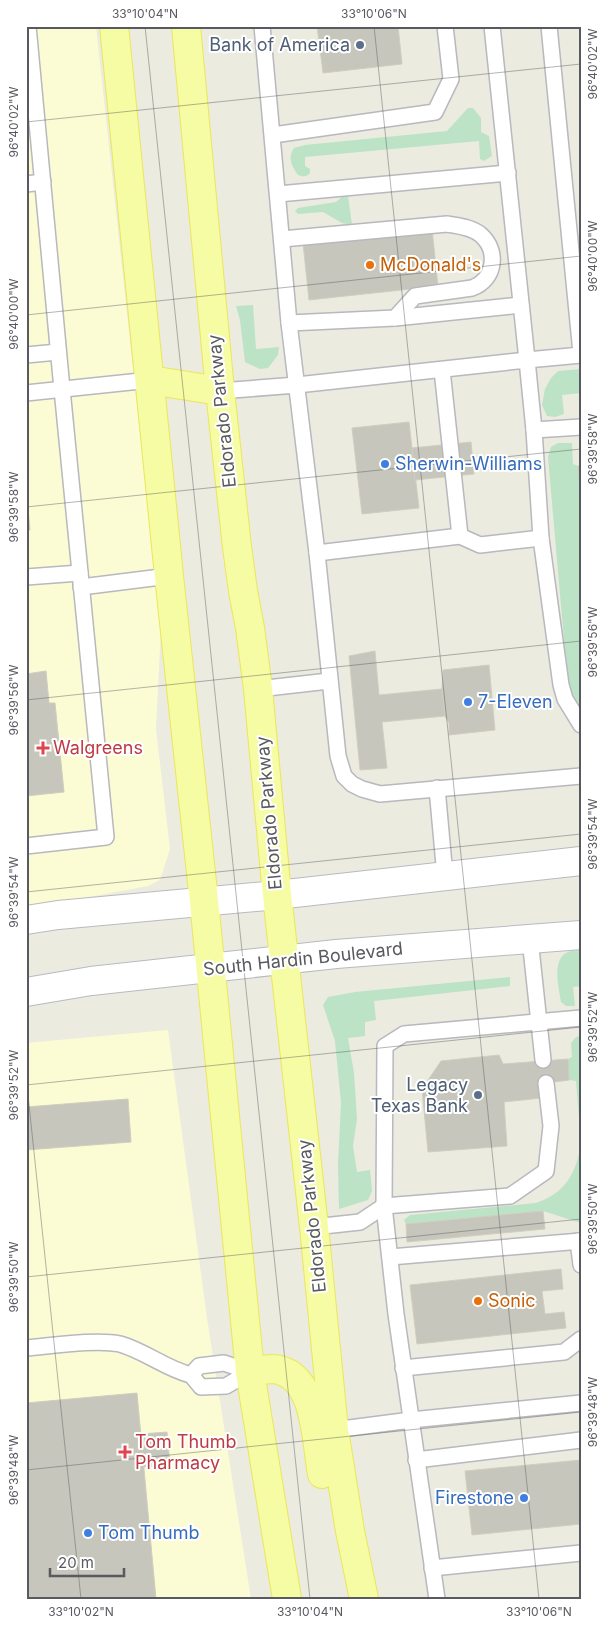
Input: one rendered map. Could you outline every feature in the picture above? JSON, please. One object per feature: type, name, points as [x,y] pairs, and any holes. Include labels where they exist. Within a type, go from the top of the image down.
[{"type":"main road","points":[[114,26],[169,576],[204,901],[250,1372],[288,1599]]},
{"type":"main road","name":"Eldorado Parkway","points":[[186,26],[220,391],[237,547],[258,689],[277,895],[314,1227],[334,1430],[350,1531],[364,1599]]},
{"type":"main road","points":[[150,380],[220,391]]},
{"type":"main road","points":[[26,920],[68,914],[277,895],[581,861]]},
{"type":"main road","name":"South Hardin Boulevard","points":[[26,992],[70,984],[284,960],[581,935]]},
{"type":"main road","points":[[250,1372],[273,1369],[282,1371],[299,1383],[305,1391],[310,1403],[324,1482],[329,1495],[350,1531]]},
{"type":"lane","points":[[26,846],[106,837],[28,26]]},
{"type":"lane","points":[[262,26],[289,323],[317,553],[329,681],[340,762],[344,776],[352,784],[366,791],[380,794],[581,776]]},
{"type":"lane","points":[[273,135],[435,112],[451,79],[445,26]]},
{"type":"lane","points":[[492,26],[528,360],[541,538],[561,685],[565,699],[581,725]]},
{"type":"lane","points":[[220,391],[297,386],[581,354],[549,26]]},
{"type":"lane","points":[[278,194],[508,173]]},
{"type":"lane","points":[[26,184],[43,182]]},
{"type":"lane","points":[[282,239],[447,224],[472,230],[480,234],[490,249],[492,266],[490,274],[479,286],[415,296],[395,318]]},
{"type":"lane","points":[[289,323],[395,318],[521,305]]},
{"type":"lane","points":[[26,356],[58,352]]},
{"type":"lane","points":[[442,370],[460,536]]},
{"type":"lane","points":[[26,393],[150,380]]},
{"type":"lane","points":[[534,430],[581,427]]},
{"type":"lane","points":[[317,553],[460,536],[480,545],[541,538]]},
{"type":"lane","points":[[26,577],[80,580],[169,576]]},
{"type":"lane","points":[[258,689],[329,681]]},
{"type":"lane","points":[[436,788],[445,876]]},
{"type":"lane","points":[[530,939],[543,1060]]},
{"type":"lane","points":[[437,1599],[410,1420],[384,1206],[385,1046],[404,1034],[581,1018]]},
{"type":"lane","points":[[314,1227],[360,1222],[384,1206],[510,1196],[546,1171],[551,1126],[546,1083]]},
{"type":"lane","points":[[390,1257],[580,1241],[581,1265]]},
{"type":"lane","points":[[403,1368],[564,1352],[581,1338]]},
{"type":"lane","points":[[26,1348],[69,1344],[120,1344],[191,1375],[201,1387],[226,1386],[250,1372]]},
{"type":"lane","points":[[191,1375],[199,1366],[224,1363],[250,1372]]},
{"type":"lane","points":[[334,1430],[410,1420],[581,1403]]},
{"type":"lane","points":[[416,1460],[581,1440]]},
{"type":"lane","points":[[432,1568],[581,1554]]},
{"type":"shaded area","points":[[26,26],[96,26],[161,628],[156,729],[170,849],[160,880],[148,886],[26,909]]},
{"type":"shaded area","points":[[468,108],[473,108],[481,118],[481,132],[489,136],[492,156],[484,161],[480,159],[479,141],[305,157],[305,166],[310,169],[310,173],[305,176],[298,175],[291,162],[294,148],[305,145],[447,131]]},
{"type":"shaded area","points":[[348,196],[352,225],[342,223],[323,212],[298,214],[295,211],[298,208],[336,202],[342,197]]},
{"type":"shaded area","points":[[253,305],[256,349],[279,347],[278,355],[268,368],[260,369],[245,362],[240,320],[236,306]]},
{"type":"shaded area","points":[[581,369],[581,393],[562,395],[564,414],[555,417],[547,416],[542,405],[545,389],[551,378],[558,371]]},
{"type":"shaded area","points":[[558,443],[572,443],[573,464],[578,466],[581,497],[581,709],[568,686],[548,457],[551,447]]},
{"type":"shaded area","points":[[581,950],[581,986],[573,987],[575,1006],[566,1006],[561,1002],[557,974],[559,961],[568,952]]},
{"type":"shaded area","points":[[510,977],[510,986],[374,1001],[376,1020],[365,1022],[365,1036],[348,1038],[354,1073],[357,1119],[353,1146],[357,1172],[370,1170],[372,1191],[368,1200],[339,1209],[338,1164],[341,1103],[335,1041],[323,1005],[328,997],[355,992]]},
{"type":"shaded area","points":[[168,1030],[207,1318],[251,1599],[26,1599],[26,1043]]},
{"type":"shaded area","points":[[581,1036],[581,1141],[576,1081],[569,1080],[568,1059],[572,1057],[571,1043],[576,1037]]},
{"type":"shaded area","points":[[581,1142],[581,1223],[543,1211],[406,1224],[404,1220],[410,1215],[536,1203],[546,1199],[562,1187],[573,1172]]},
{"type":"building","name":"Bank of America","points":[[317,26],[398,26],[402,64],[323,73]]},
{"type":"building","name":"McDonald's","points":[[432,229],[438,286],[309,300],[303,243]]},
{"type":"building","name":"Sherwin-Williams","points":[[409,422],[419,508],[362,514],[352,428]]},
{"type":"building","points":[[471,442],[474,474],[415,480],[412,448]]},
{"type":"building","points":[[578,466],[581,466],[581,497]]},
{"type":"building","points":[[26,488],[30,530],[26,530]]},
{"type":"building","name":"7-Eleven","points":[[375,651],[379,695],[442,689],[445,716],[382,722],[387,768],[360,770],[349,656]]},
{"type":"building","name":"7-Eleven","points":[[489,665],[495,730],[449,735],[449,723],[445,716],[442,689],[443,670]]},
{"type":"building","name":"Walgreens","points":[[46,671],[49,703],[55,703],[64,792],[26,796],[26,674]]},
{"type":"building","points":[[499,1055],[503,1064],[568,1059],[569,1080],[540,1084],[542,1098],[504,1102],[507,1146],[428,1152],[422,1089],[441,1061]]},
{"type":"building","points":[[128,1099],[131,1142],[26,1150],[26,1107]]},
{"type":"building","points":[[543,1211],[545,1229],[407,1242],[406,1224]]},
{"type":"building","name":"Sonic","points":[[561,1269],[563,1289],[542,1291],[545,1314],[564,1312],[566,1328],[417,1344],[410,1285]]},
{"type":"building","name":"Tom Thumb","points":[[137,1393],[156,1599],[26,1599],[26,1403]]},
{"type":"building","points":[[167,1432],[170,1465],[144,1467],[141,1434]]},
{"type":"building","name":"Firestone","points":[[581,1460],[581,1524],[472,1535],[465,1471]]},
{"type":"place","name":"Bank of America","points":[[360,45]]},
{"type":"place","name":"McDonald's","points":[[370,265]]},
{"type":"place","name":"Sherwin-Williams","points":[[385,464]]},
{"type":"place","name":"7-Eleven","points":[[468,702]]},
{"type":"place","name":"Walgreens","points":[[43,748]]},
{"type":"place","name":"Legacy Texas Bank","points":[[478,1095]]},
{"type":"place","name":"Sonic","points":[[478,1301]]},
{"type":"place","name":"Tom Thumb Pharmacy","points":[[125,1452]]},
{"type":"place","name":"Firestone","points":[[524,1498]]},
{"type":"place","name":"Tom Thumb","points":[[88,1533]]}]
